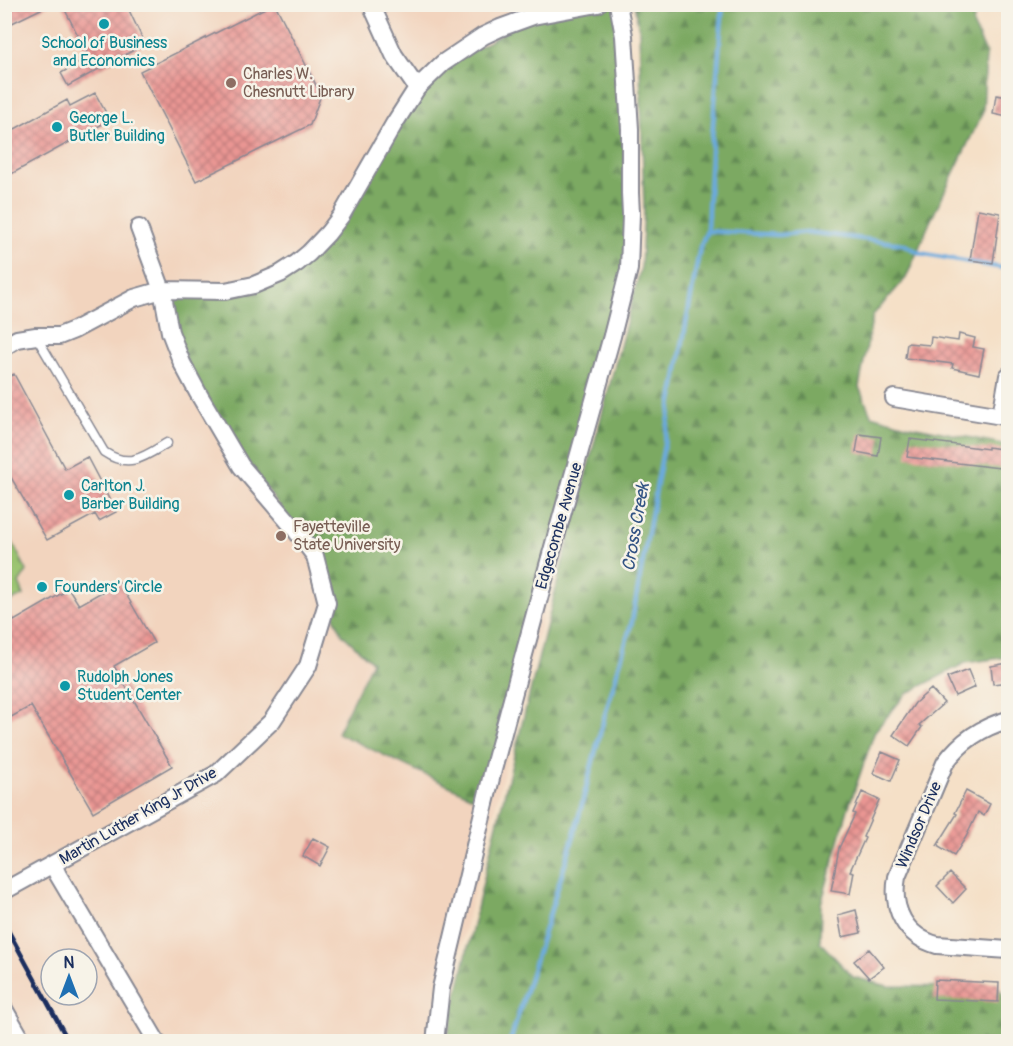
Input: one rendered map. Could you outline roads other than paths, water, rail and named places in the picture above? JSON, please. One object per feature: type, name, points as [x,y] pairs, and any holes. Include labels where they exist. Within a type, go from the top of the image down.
[{"type":"street","points":[[371,4],[394,55],[417,88]]},
{"type":"street","points":[[4,347],[17,339],[59,336],[134,298],[162,290],[225,291],[254,285],[280,274],[313,250],[341,216],[417,88],[443,63],[483,36],[533,16],[598,4]]},
{"type":"street","name":"Edgecombe Avenue","points":[[435,1041],[441,987],[493,770],[629,269],[632,214],[630,129],[624,36],[618,4]]},
{"type":"street","name":"Martin Luther King Jr Drive","points":[[4,891],[216,774],[272,721],[308,666],[327,603],[315,556],[242,466],[182,363],[170,332],[162,290],[139,228]]},
{"type":"street","points":[[894,398],[1004,416],[1008,376]]},
{"type":"street","name":"Windsor Drive","points":[[1008,720],[990,726],[965,741],[945,763],[895,886],[900,915],[911,932],[927,943],[1008,950]]},
{"type":"street","points":[[53,864],[157,1041]]},
{"type":"street","points":[[4,1009],[23,1041]]},
{"type":"lane","points":[[36,336],[104,452],[113,459],[130,462],[167,443]]},
{"type":"waterway","name":"Cross Creek","points":[[510,1042],[574,835],[632,621],[700,247],[707,231],[723,4]]},
{"type":"waterway","points":[[707,231],[779,235],[807,232],[903,244],[920,253],[1008,269]]},
{"type":"railway","points":[[4,923],[69,1042]]},
{"type":"place","name":"School of Business and Economics","points":[[104,24]]},
{"type":"place","name":"Charles W. Chesnutt Library","points":[[231,83]]},
{"type":"place","name":"George L. Butler Building","points":[[57,127]]},
{"type":"place","name":"Carlton J. Barber Building","points":[[69,495]]},
{"type":"place","name":"Fayetteville State University","points":[[281,536]]},
{"type":"place","name":"Founders' Circle","points":[[42,587]]},
{"type":"place","name":"Rudolph Jones Student Center","points":[[65,686]]}]
